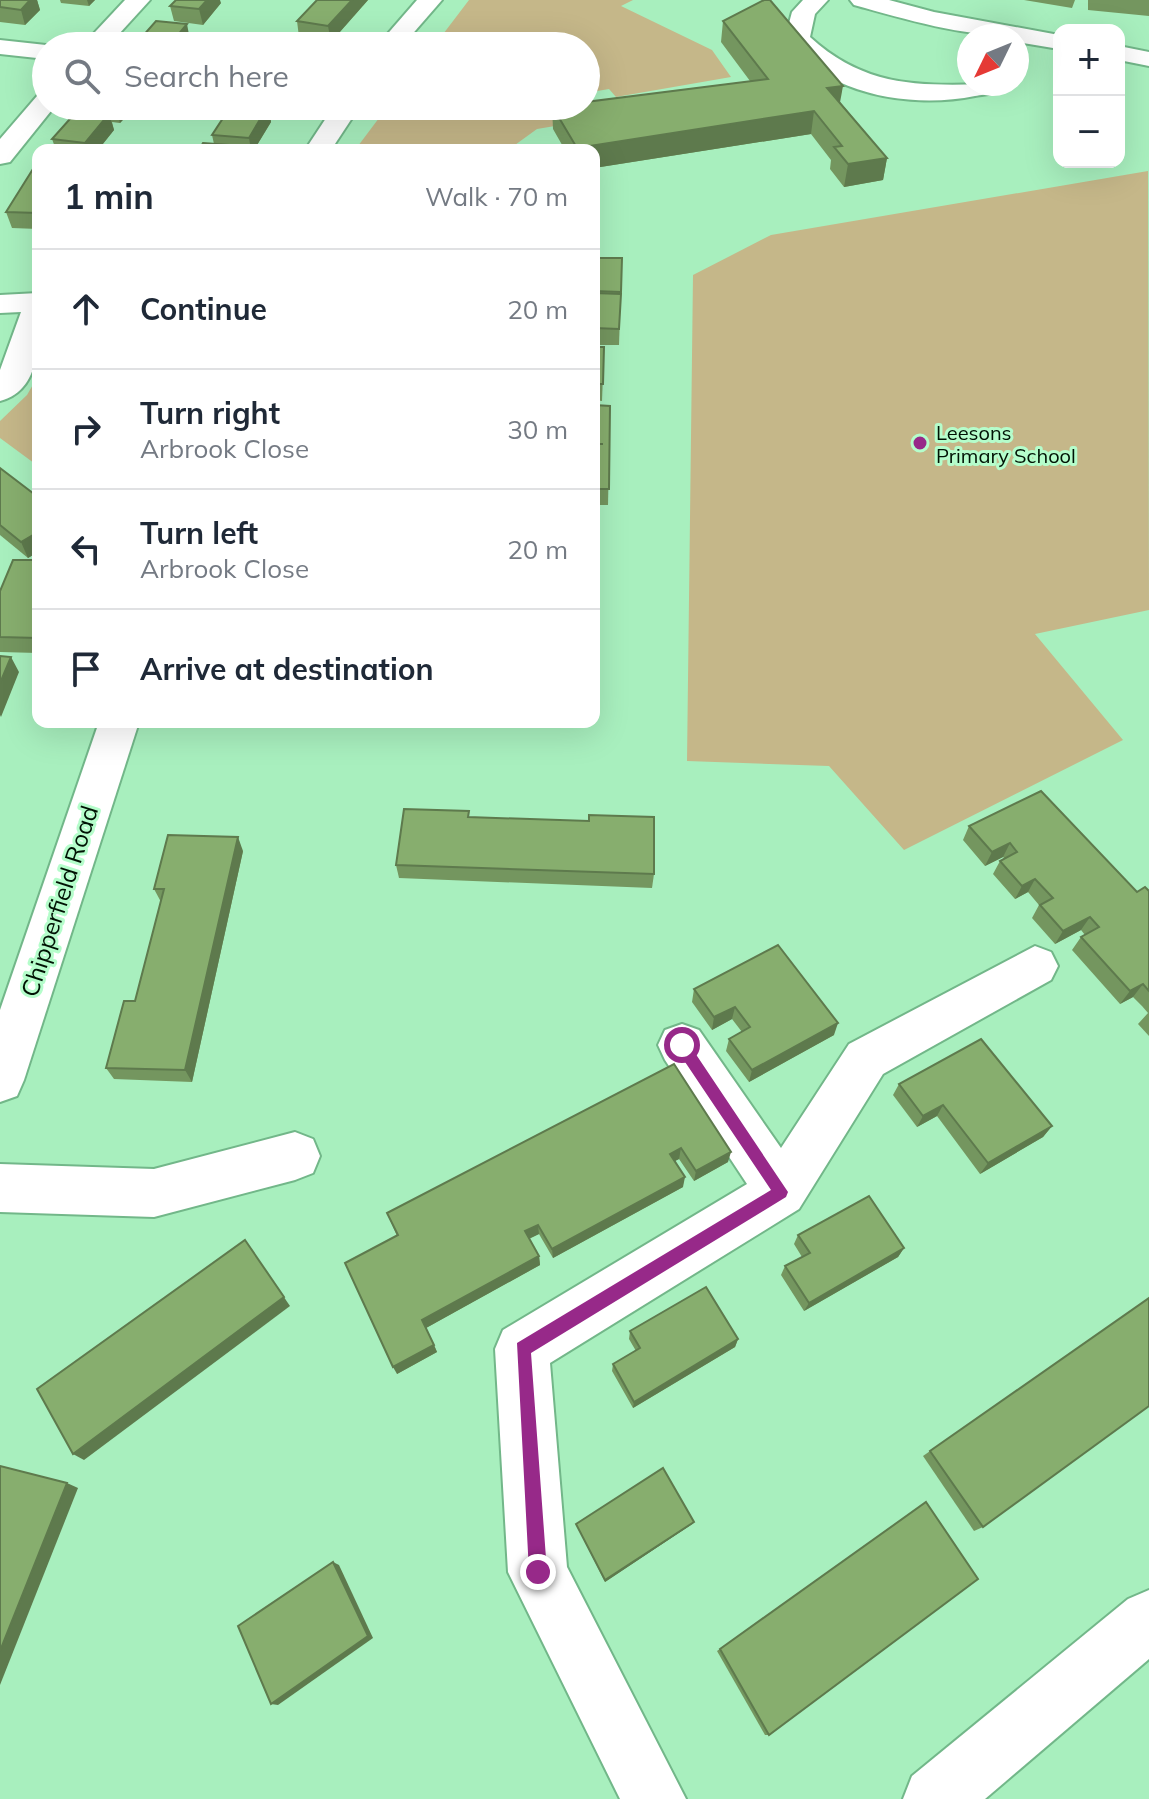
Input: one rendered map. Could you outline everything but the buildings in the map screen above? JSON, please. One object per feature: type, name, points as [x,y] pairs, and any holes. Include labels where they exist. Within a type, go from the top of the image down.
[{"type":"street","points":[[107,32],[138,0]]},
{"type":"street","points":[[401,32],[430,0]]},
{"type":"street","points":[[816,0],[804,12],[797,38],[812,55],[842,76],[880,89],[929,93],[957,91]]},
{"type":"street","points":[[862,0],[1047,46]]},
{"type":"street","points":[[0,47],[32,50]]},
{"type":"street","points":[[1125,55],[1148,63]]},
{"type":"street","points":[[0,156],[32,118]]},
{"type":"street","points":[[322,144],[338,120]]},
{"type":"street","points":[[0,304],[32,304]]},
{"type":"street","points":[[0,391],[13,379],[32,322]]},
{"type":"street","name":"Chipperfield Road","points":[[0,1080],[117,728]]},
{"type":"street","points":[[654,1799],[538,1572],[522,1349],[781,1192],[866,1059],[1035,966]]},
{"type":"street","points":[[682,1045],[781,1192]]},
{"type":"street","points":[[0,1188],[154,1193],[295,1156]]},
{"type":"street","points":[[935,1799],[1149,1620]]},
{"type":"shaded area","points":[[469,0],[633,0],[621,6],[712,50],[731,77],[616,97],[609,89],[600,91],[600,32],[445,32]]},
{"type":"shaded area","points":[[378,120],[558,120],[561,125],[537,129],[516,144],[360,144]]},
{"type":"shaded area","name":"Leesons Primary School","points":[[1148,171],[1149,610],[1035,634],[1123,740],[904,850],[829,766],[687,761],[693,275],[771,235]]},
{"type":"shaded area","points":[[32,386],[32,462],[0,438],[0,421]]},
{"type":"place","name":"Leesons Primary School","points":[[920,443]]},
{"type":"route","points":[[538,1572],[522,1349],[781,1192],[682,1045]]}]
